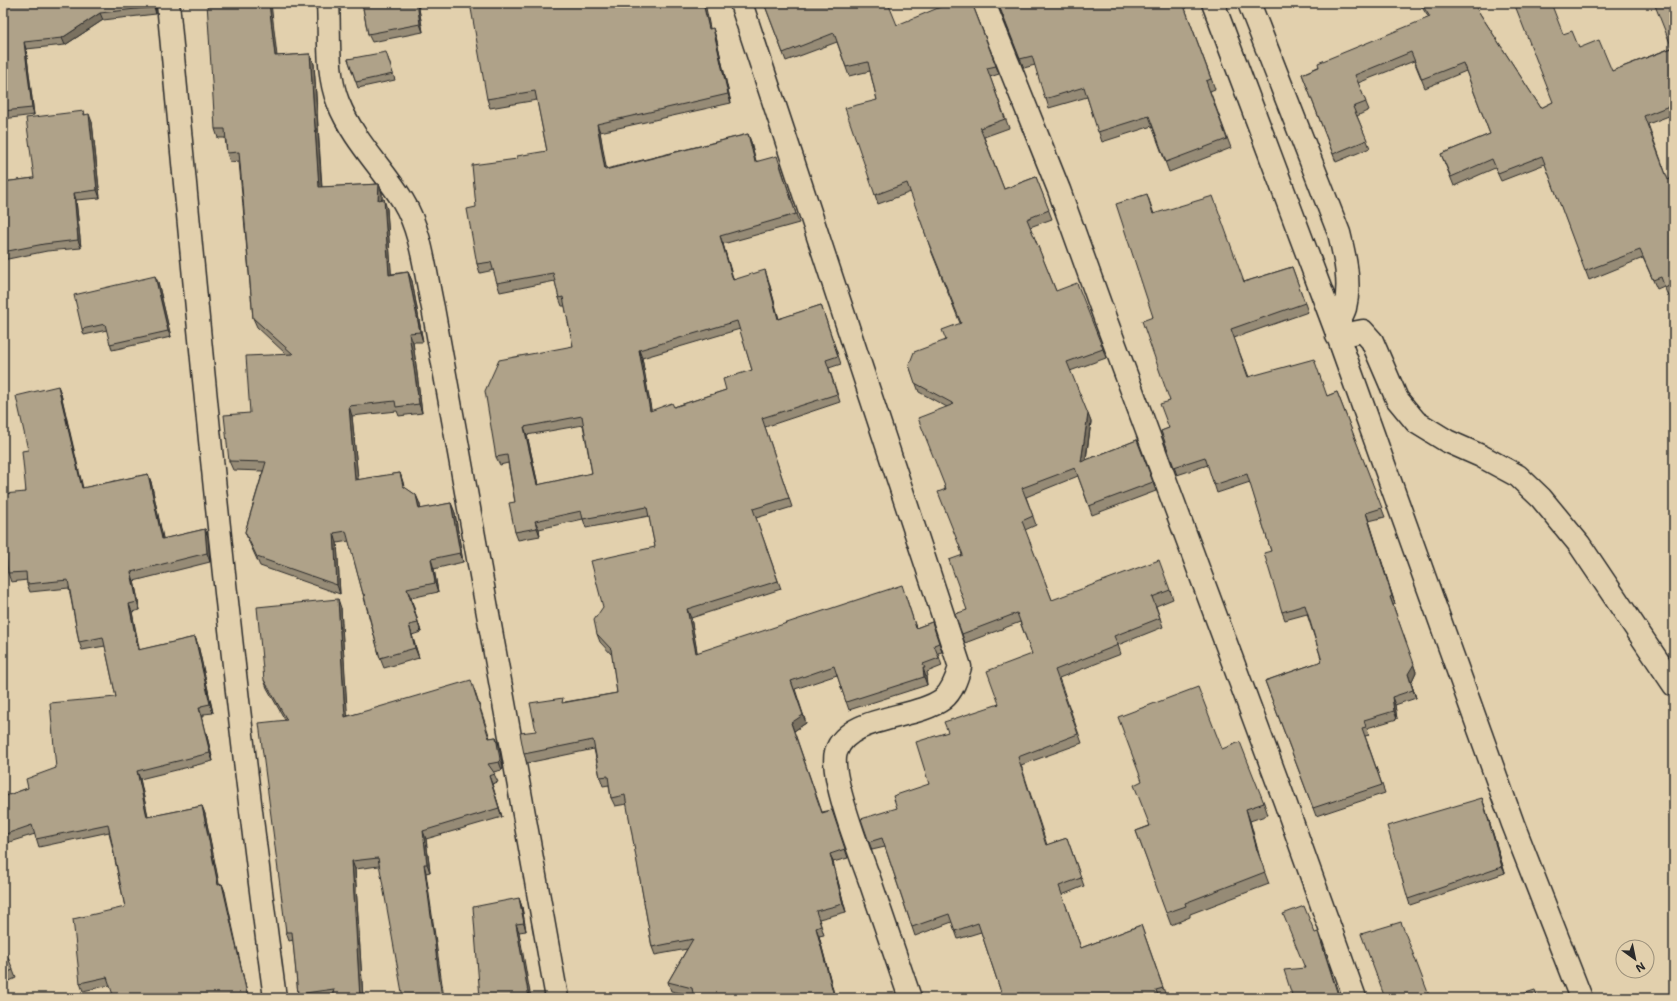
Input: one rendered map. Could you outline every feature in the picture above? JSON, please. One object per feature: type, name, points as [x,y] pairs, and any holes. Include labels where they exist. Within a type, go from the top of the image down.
[{"type":"street","points":[[168,3],[218,520],[258,873],[275,998]]},
{"type":"street","points":[[328,3],[332,80],[338,101],[351,131],[403,201],[418,237],[436,324],[557,998]]},
{"type":"street","points":[[742,3],[960,667],[955,682],[944,698],[915,713],[866,725],[846,736],[836,753],[836,766],[845,808],[910,998]]},
{"type":"street","points":[[984,3],[1059,190],[1285,802],[1355,998]]},
{"type":"street","points":[[1213,3],[1336,332],[1513,824],[1581,998]]},
{"type":"street","points":[[1249,3],[1339,233],[1347,268],[1344,309],[1336,332]]},
{"type":"street","points":[[1336,332],[1362,331],[1372,341],[1397,399],[1416,422],[1446,441],[1481,456],[1518,476],[1541,498],[1580,544],[1674,684]]},
{"type":"building","points":[[3,3],[153,3],[154,7],[100,13],[62,38],[24,42],[32,108],[3,111]]},
{"type":"building","points":[[207,3],[269,3],[275,56],[310,54],[319,187],[379,184],[378,200],[384,199],[389,275],[408,272],[420,332],[409,333],[419,404],[396,407],[395,401],[349,406],[355,480],[400,473],[403,486],[416,495],[419,509],[451,503],[460,553],[431,559],[435,583],[407,589],[418,623],[409,625],[415,648],[380,658],[364,596],[366,595],[363,594],[346,531],[334,533],[337,585],[257,557],[245,532],[266,462],[229,461],[224,415],[250,413],[246,356],[293,354],[253,318],[239,152],[227,153],[225,129],[215,129]]},
{"type":"building","points":[[362,3],[417,3],[420,24],[368,34]]},
{"type":"building","points":[[470,3],[703,3],[709,29],[713,28],[728,94],[597,124],[605,170],[748,134],[755,162],[777,156],[796,214],[720,236],[733,280],[765,270],[778,319],[821,305],[838,356],[826,360],[837,394],[762,418],[789,498],[753,509],[778,581],[687,609],[696,653],[902,585],[916,628],[932,622],[939,643],[934,645],[939,658],[923,664],[925,668],[923,668],[924,677],[846,702],[834,666],[791,681],[803,715],[791,723],[822,813],[832,810],[845,849],[830,854],[843,904],[816,911],[821,926],[816,928],[834,996],[830,998],[694,998],[692,988],[668,982],[693,939],[652,947],[625,795],[611,798],[608,776],[600,777],[593,740],[524,754],[520,733],[536,731],[530,703],[563,698],[562,703],[617,693],[611,649],[597,634],[594,620],[603,607],[591,561],[655,547],[647,507],[583,519],[581,511],[535,521],[537,528],[515,532],[509,503],[515,502],[507,455],[496,457],[485,391],[499,360],[573,346],[563,297],[559,298],[553,273],[497,283],[491,262],[477,264],[467,209],[476,207],[472,165],[517,159],[517,156],[547,151],[535,91],[487,99]],"holes":[[[737,321],[752,370],[723,379],[726,390],[674,407],[672,403],[650,411],[639,350]],[[582,416],[592,473],[537,485],[524,427]]]},
{"type":"building","points":[[764,3],[888,3],[897,25],[950,3],[972,3],[996,66],[987,68],[1005,119],[980,128],[1004,189],[1036,177],[1049,210],[1027,219],[1056,291],[1077,283],[1103,349],[1067,362],[1088,414],[1081,462],[1137,440],[1153,482],[1089,506],[1075,468],[1022,488],[1033,516],[1022,521],[1052,600],[1159,560],[1170,590],[1152,597],[1160,618],[1114,636],[1118,645],[1055,670],[1078,734],[1018,757],[1046,845],[1067,838],[1081,878],[1059,886],[1081,948],[1141,925],[1163,988],[1156,990],[1159,998],[1024,998],[1023,994],[1010,998],[1003,998],[978,923],[955,931],[949,914],[912,927],[882,838],[869,842],[861,819],[897,808],[893,796],[929,784],[916,742],[948,732],[944,722],[999,704],[987,671],[1032,654],[1017,613],[962,634],[955,614],[967,610],[949,560],[963,555],[938,492],[946,489],[918,418],[954,404],[915,383],[909,365],[914,352],[946,340],[942,330],[961,323],[929,244],[907,183],[875,195],[845,108],[877,100],[868,62],[846,67],[834,33],[783,53]]},
{"type":"building","points":[[998,3],[1183,3],[1211,79],[1206,81],[1227,139],[1166,162],[1149,116],[1098,132],[1084,87],[1045,99],[1032,56],[1020,59]]},
{"type":"building","points":[[1421,3],[1473,3],[1541,108],[1553,102],[1514,3],[1551,3],[1563,34],[1572,31],[1579,48],[1599,40],[1612,71],[1672,48],[1654,3],[1674,3],[1674,104],[1644,116],[1668,180],[1674,177],[1674,287],[1673,284],[1665,288],[1661,277],[1653,280],[1640,250],[1585,271],[1542,156],[1498,173],[1492,159],[1451,177],[1441,154],[1490,134],[1463,63],[1422,79],[1411,52],[1355,75],[1366,102],[1353,107],[1367,140],[1333,154],[1302,74],[1319,67],[1318,63],[1430,17]]},
{"type":"building","points":[[386,52],[393,74],[356,82],[348,59]]},
{"type":"building","points":[[84,111],[84,115],[89,114],[97,190],[74,193],[78,240],[44,244],[3,252],[3,182],[34,178],[26,118]]},
{"type":"building","points":[[1147,194],[1153,214],[1213,196],[1244,282],[1292,267],[1305,303],[1231,329],[1248,377],[1314,359],[1327,396],[1337,392],[1382,508],[1366,513],[1392,596],[1390,597],[1414,664],[1408,674],[1413,690],[1392,697],[1394,711],[1364,720],[1366,727],[1362,728],[1382,785],[1313,808],[1265,681],[1322,661],[1305,605],[1282,612],[1264,553],[1271,551],[1247,474],[1214,485],[1205,457],[1174,467],[1161,431],[1169,428],[1160,404],[1170,401],[1142,321],[1153,317],[1116,204]]},
{"type":"building","points":[[155,276],[168,331],[110,344],[105,324],[82,329],[74,295]]},
{"type":"building","points":[[58,386],[82,488],[148,474],[162,539],[205,529],[207,553],[131,572],[137,602],[129,604],[138,650],[195,637],[210,704],[199,708],[210,753],[137,771],[147,817],[202,806],[218,885],[222,884],[248,998],[114,998],[107,977],[80,983],[73,919],[125,907],[108,824],[36,839],[32,825],[3,835],[3,797],[28,788],[26,779],[56,768],[50,703],[116,697],[103,637],[79,642],[68,580],[27,584],[26,572],[8,573],[3,526],[3,494],[26,492],[22,451],[28,450],[16,396]]},
{"type":"building","points":[[338,599],[345,717],[471,680],[489,738],[496,737],[500,759],[499,762],[488,764],[495,774],[489,776],[499,808],[423,831],[427,864],[424,864],[442,998],[403,998],[378,858],[352,861],[360,998],[332,998],[334,989],[298,994],[292,932],[286,932],[259,723],[287,720],[264,680],[257,607]]},
{"type":"building","points":[[1198,687],[1222,749],[1240,742],[1264,803],[1246,809],[1257,850],[1265,872],[1185,903],[1186,906],[1166,913],[1136,831],[1150,826],[1134,785],[1142,781],[1118,717]]},
{"type":"building","points":[[1482,798],[1502,867],[1408,899],[1387,826]]},
{"type":"building","points":[[519,898],[524,923],[516,924],[529,998],[480,998],[473,907]]},
{"type":"building","points":[[1304,906],[1315,933],[1318,932],[1338,995],[1331,998],[1293,998],[1284,970],[1305,968],[1283,914]]},
{"type":"building","points":[[1401,922],[1430,998],[1385,998],[1361,934]]},
{"type":"building","points":[[3,945],[13,970],[3,974]]},
{"type":"building","points":[[1535,990],[1538,998],[1510,998]]}]
